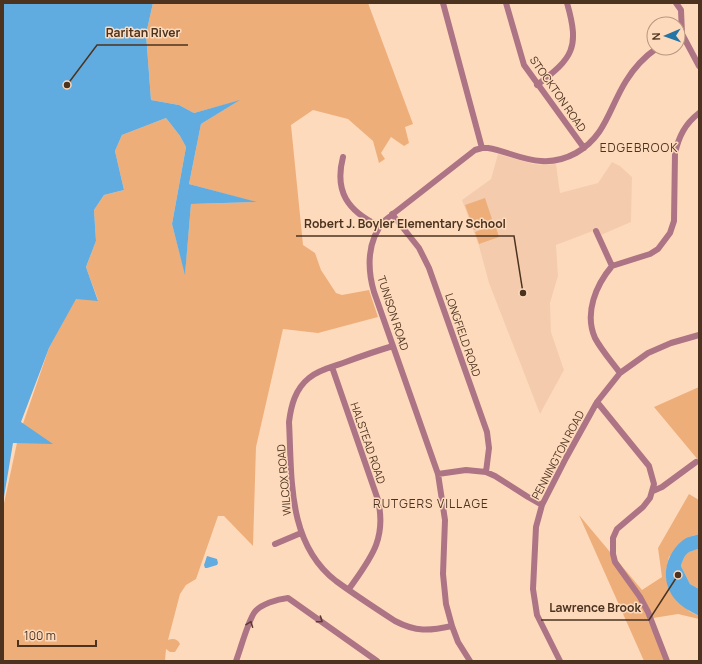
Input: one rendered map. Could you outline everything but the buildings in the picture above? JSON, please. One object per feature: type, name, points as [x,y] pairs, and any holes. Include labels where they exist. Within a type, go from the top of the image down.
[{"type":"street","points":[[443,3],[482,148],[492,149],[530,160],[549,161],[566,158],[584,148],[598,135],[625,81],[634,68],[646,56]]},
{"type":"street","name":"STOCKTON ROAD","points":[[506,3],[521,59],[524,65],[584,148]]},
{"type":"street","points":[[537,85],[558,69],[572,48],[573,29],[567,3]]},
{"type":"street","points":[[676,3],[681,10],[681,16]]},
{"type":"street","points":[[686,45],[699,66]]},
{"type":"street","points":[[620,373],[595,337],[590,320],[595,293],[612,266],[650,254],[658,249],[670,233],[674,221],[675,153],[684,128],[690,120],[699,113]]},
{"type":"street","name":"TUNISON ROAD","points":[[470,661],[458,642],[452,626],[444,590],[445,520],[438,474],[374,292],[370,276],[370,253],[372,242],[379,226],[469,153],[482,148]]},
{"type":"street","points":[[343,157],[340,170],[340,179],[344,195],[348,203],[379,226]]},
{"type":"street","name":"LONGFIELD ROAD","points":[[392,214],[419,248],[429,268],[487,432],[489,448],[486,472]]},
{"type":"street","points":[[596,231],[612,266]]},
{"type":"street","name":"PENNINGTON ROAD","points":[[560,661],[537,615],[534,595],[533,575],[536,534],[542,505],[597,402],[620,373],[638,360],[660,348],[699,335]]},
{"type":"street","name":"WILCOX ROAD","points":[[393,346],[320,371],[309,377],[295,397],[290,409],[289,422],[294,503],[301,533],[312,553],[336,580],[395,621],[411,628],[426,631],[452,626]]},
{"type":"street","name":"HALSTEAD ROAD","points":[[332,367],[378,500],[381,523],[376,546],[371,557],[349,589]]},
{"type":"street","points":[[597,402],[649,466],[654,484],[650,498],[643,507],[618,529],[613,538],[613,554],[615,562],[640,597],[648,612],[667,661]]},
{"type":"street","points":[[652,491],[662,487],[696,462]]},
{"type":"street","points":[[438,474],[466,470],[486,472],[542,505]]},
{"type":"street","points":[[275,544],[301,533]]},
{"type":"street","points":[[236,661],[254,613],[269,603],[288,598],[377,661]]},
{"type":"shaded area","points":[[153,3],[368,3],[413,124],[405,127],[409,143],[404,146],[391,137],[381,153],[385,159],[379,163],[373,141],[348,119],[313,110],[291,125],[303,245],[315,253],[321,270],[336,293],[342,295],[369,290],[378,317],[318,333],[283,329],[256,447],[253,546],[224,516],[218,516],[196,579],[186,585],[180,594],[168,640],[175,639],[179,642],[180,644],[175,652],[170,652],[166,649],[165,661],[3,661],[3,508],[18,438],[49,348],[76,298],[98,300],[86,267],[96,241],[94,210],[104,195],[124,190],[115,151],[122,135],[166,118],[180,136],[186,147],[172,224],[185,273],[191,204],[255,202],[189,184],[201,124],[238,101],[194,113],[179,105],[151,100],[146,34]]},
{"type":"shaded area","points":[[498,154],[533,164],[556,164],[560,193],[598,183],[612,162],[620,166],[632,177],[631,222],[601,235],[598,229],[556,245],[558,276],[550,303],[551,332],[564,370],[540,414],[489,283],[479,246],[462,200],[491,179]]},
{"type":"shaded area","points":[[485,198],[493,222],[474,230],[465,205]]},
{"type":"shaded area","points":[[495,224],[499,237],[479,244],[475,232]]},
{"type":"shaded area","points":[[699,387],[699,461],[654,407]]},
{"type":"shaded area","points":[[689,494],[699,500],[699,534],[689,537],[669,557],[666,578],[689,611],[699,616],[699,619],[678,614],[647,619],[667,660],[644,661],[579,515],[642,590],[662,577],[658,548]]},
{"type":"shaded area","points":[[699,549],[699,589],[690,584],[681,566],[687,554],[691,551]]},
{"type":"water","points":[[3,3],[153,3],[146,34],[151,100],[179,105],[194,113],[240,100],[201,124],[189,184],[257,202],[191,204],[185,275],[172,224],[186,147],[180,136],[166,118],[122,135],[115,151],[124,190],[104,195],[94,210],[96,241],[86,267],[98,301],[76,299],[49,348],[21,422],[53,444],[13,443],[3,503]]},
{"type":"water","points":[[699,534],[699,549],[691,551],[687,554],[681,566],[690,584],[699,589],[699,616],[676,601],[667,583],[666,568],[668,560],[676,547],[686,538]]},
{"type":"water","points":[[207,556],[217,559],[217,565],[205,568],[204,565]]},
{"type":"place","name":"Raritan River","points":[[67,85]]},
{"type":"place","name":"Robert J. Boyler Elementary School","points":[[523,293]]},
{"type":"place","name":"Lawrence Brook","points":[[678,575]]},
{"type":"district","name":"EDGEBROOK","points":[[639,148]]},
{"type":"district","name":"RUTGERS VILLAGE","points":[[431,504]]}]
